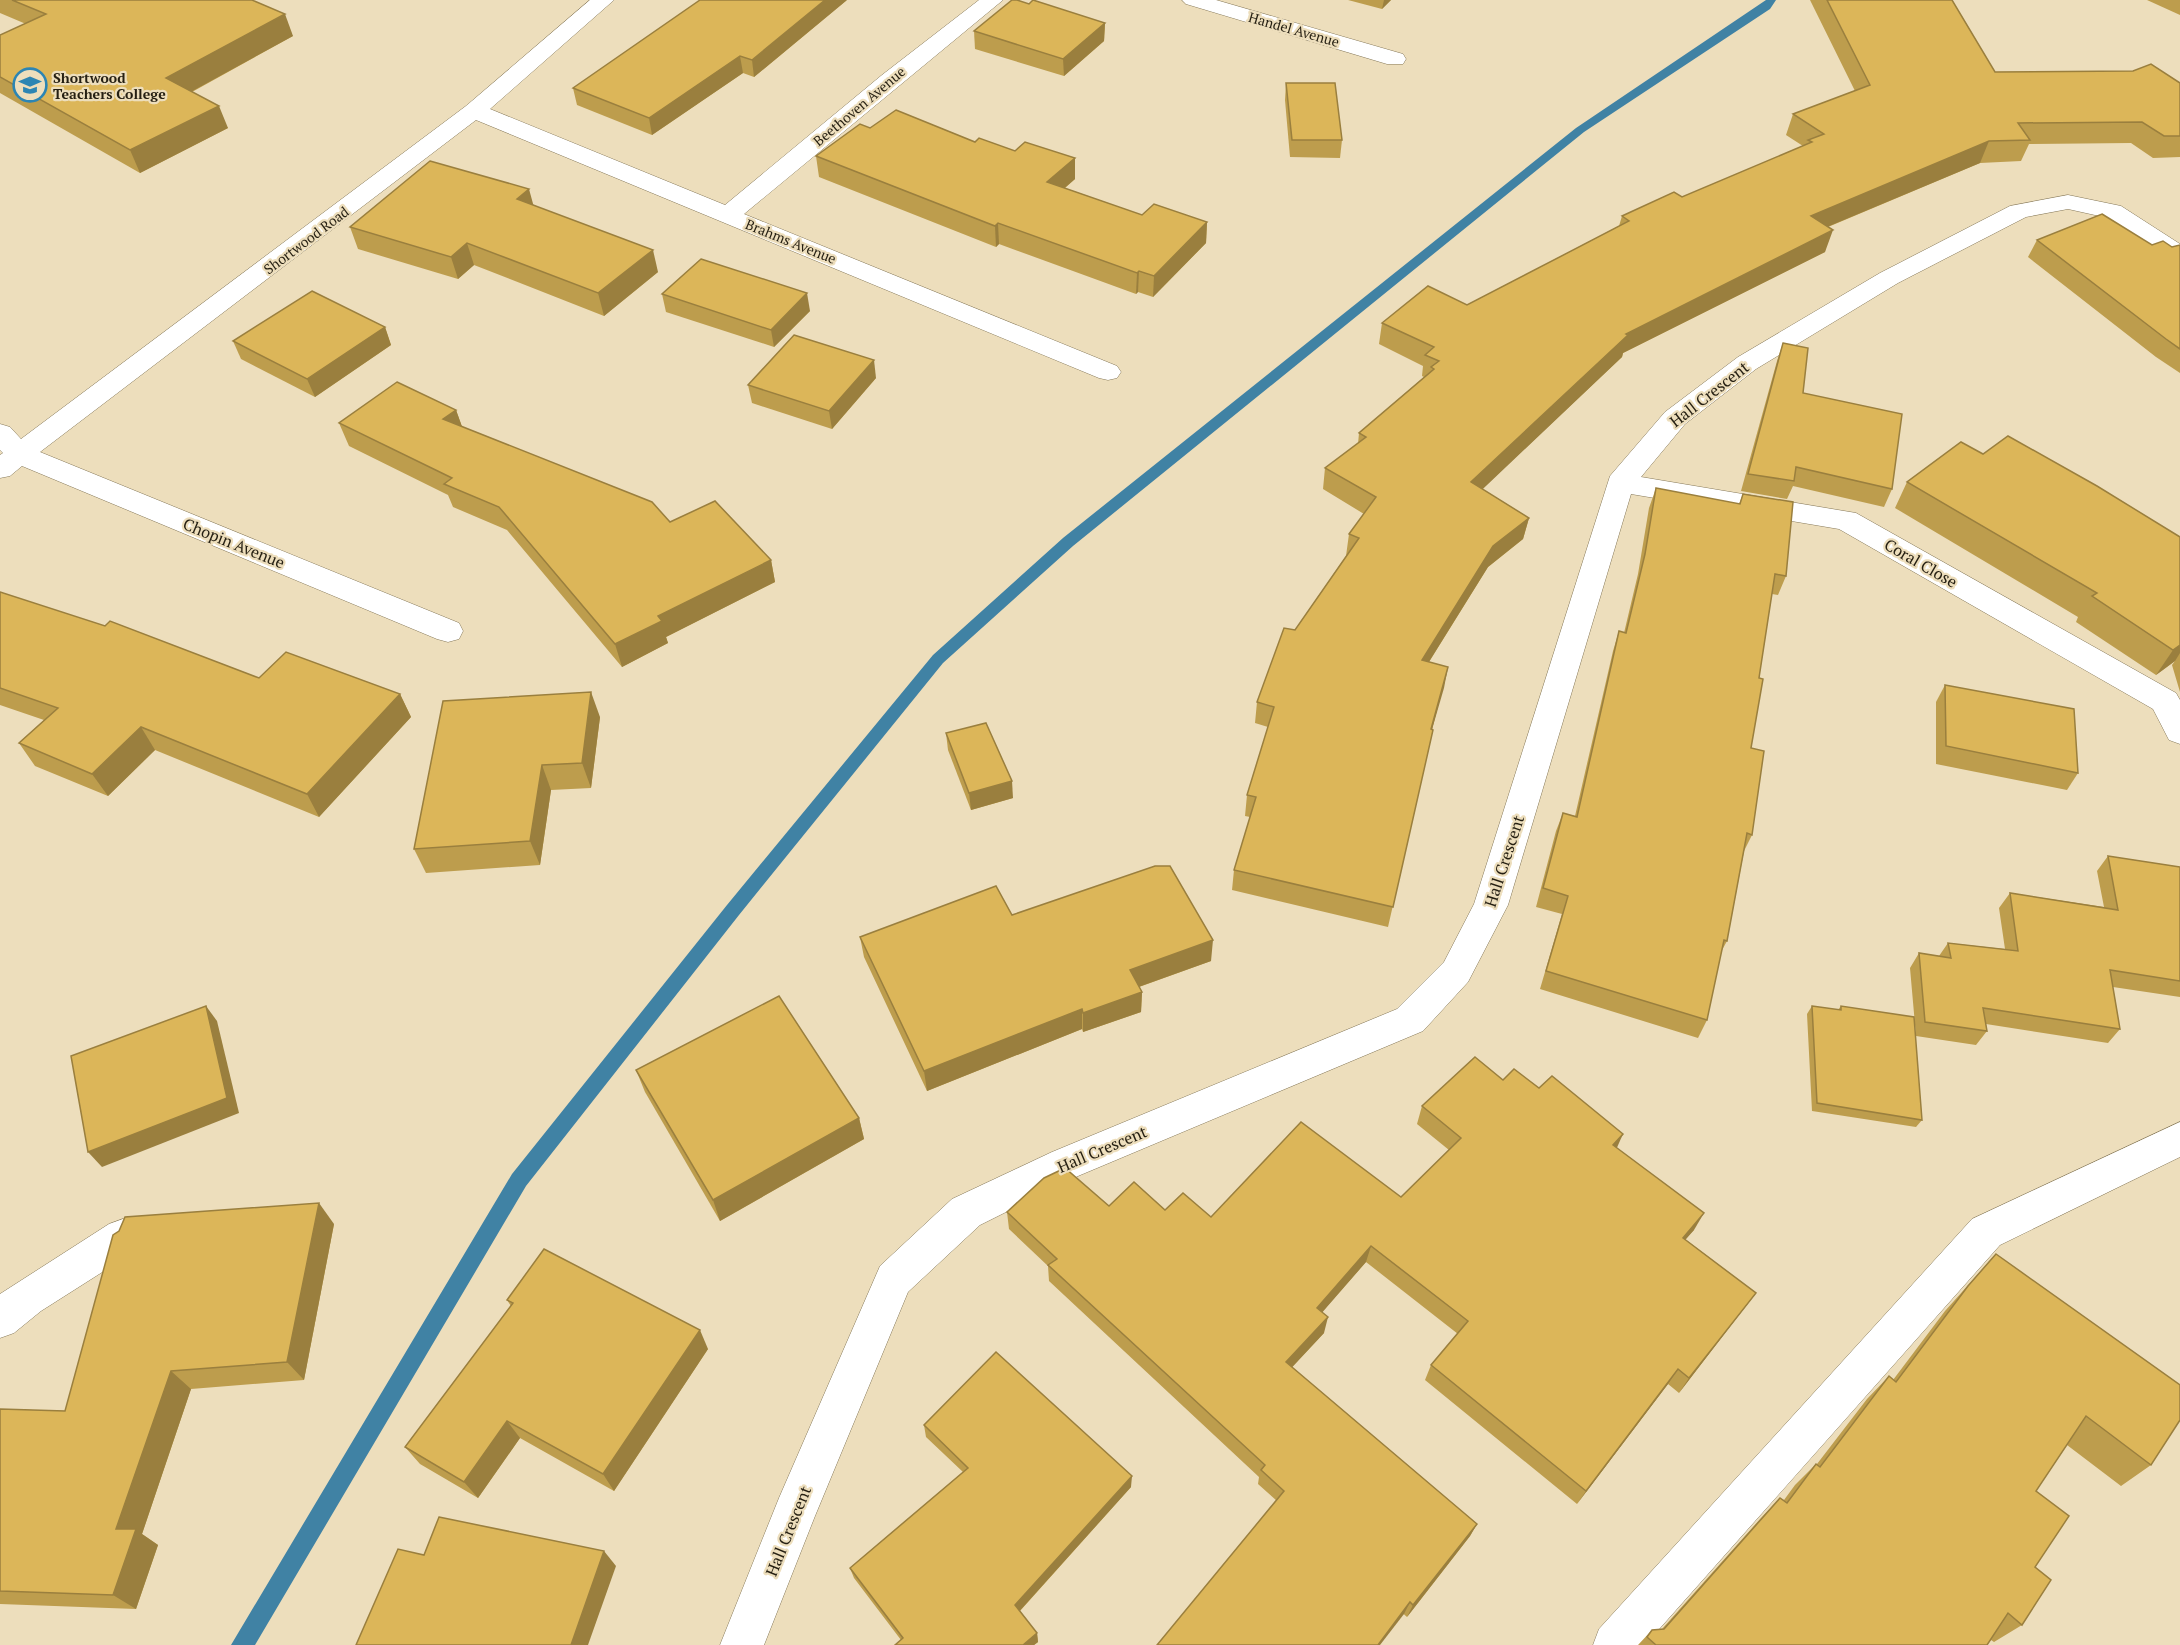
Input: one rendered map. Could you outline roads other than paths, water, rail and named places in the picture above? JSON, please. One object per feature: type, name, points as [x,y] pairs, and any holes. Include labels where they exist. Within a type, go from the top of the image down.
[{"type":"street","name":"Shortwood Road","points":[[9,462],[474,111],[603,0]]},
{"type":"street","name":"Beethoven Avenue","points":[[728,215],[890,80],[992,0]]},
{"type":"street","name":"Handel Avenue","points":[[1193,0],[1395,59]]},
{"type":"street","name":"Brahms Avenue","points":[[474,111],[1108,372]]},
{"type":"street","name":"Hall Crescent","points":[[742,1645],[794,1513],[894,1279],[966,1212],[1065,1164],[1410,1020],[1456,972],[1491,905],[1620,483],[1674,418],[1747,363],[1889,278],[2019,211],[2068,202],[2112,211],[2180,255]]},
{"type":"street","points":[[0,433],[9,462]]},
{"type":"street","name":"Chopin Avenue","points":[[9,462],[448,631]]},
{"type":"street","name":"Coral Close","points":[[1620,483],[1846,520],[2165,701],[2180,732]]},
{"type":"street","points":[[1615,1645],[1986,1232],[2180,1139]]},
{"type":"street","points":[[0,1319],[27,1298],[123,1237]]},
{"type":"waterway","points":[[242,1645],[519,1180],[733,910],[938,659],[1068,542],[1580,130],[1766,7],[1771,0]]},
{"type":"place","name":"Shortwood Teachers College","points":[[30,85]]}]
